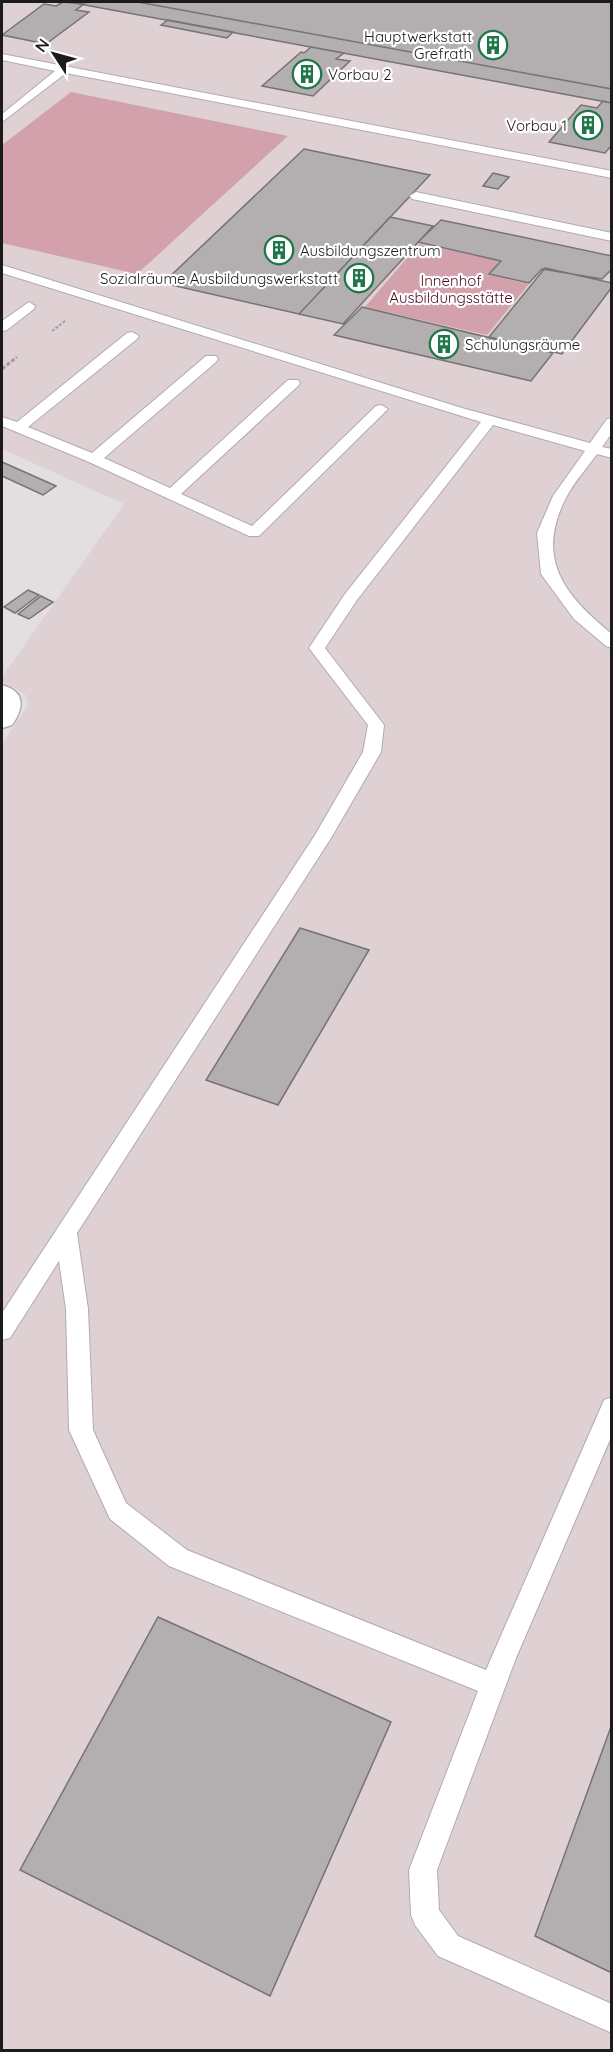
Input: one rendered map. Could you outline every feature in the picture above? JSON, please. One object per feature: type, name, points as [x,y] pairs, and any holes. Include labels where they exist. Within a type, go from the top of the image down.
[{"type":"lane","points":[[2,57],[612,175]]},
{"type":"lane","points":[[2,118],[64,69]]},
{"type":"lane","points":[[416,196],[609,232]]},
{"type":"lane","points":[[2,269],[490,420],[612,454]]},
{"type":"lane","points":[[2,327],[29,306]]},
{"type":"lane","points":[[18,428],[132,336]]},
{"type":"lane","points":[[94,459],[211,359]]},
{"type":"lane","points":[[170,496],[293,383]]},
{"type":"lane","points":[[2,421],[94,459],[254,533],[381,409]]},
{"type":"lane","points":[[2,1331],[316,848],[372,752],[376,725],[363,705],[327,665],[317,648],[351,597],[490,420]]},
{"type":"lane","points":[[612,422],[561,496],[545,533],[549,574],[580,616],[612,643]]},
{"type":"lane","points":[[66,1232],[77,1309],[81,1430],[118,1511],[178,1558],[493,1685]]},
{"type":"lane","points":[[612,1407],[493,1685],[423,1870],[425,1915],[448,1946],[612,2019]]},
{"type":"shaded area","points":[[2,2],[611,2],[611,2050],[2,2050],[2,745],[28,705],[25,694],[2,682],[2,677],[124,504],[2,449]]},
{"type":"green space","points":[[71,92],[288,136],[137,274],[2,243],[2,145]]},
{"type":"green space","name":"Innenhof Ausbildungsstätte","points":[[419,244],[501,261],[488,275],[529,284],[487,335],[365,307]]},
{"type":"building","points":[[63,2],[84,4],[76,10],[89,12],[46,44],[2,35],[44,4],[56,6]]},
{"type":"building","points":[[69,2],[138,2],[612,89],[612,103]]},
{"type":"building","name":"Hauptwerkstatt Grefrath","points":[[138,2],[612,2],[612,89]]},
{"type":"building","points":[[168,20],[233,32],[227,38],[161,25]]},
{"type":"building","name":"Vorbau 2","points":[[311,47],[344,53],[336,59],[350,61],[313,96],[262,86],[301,52],[304,53]]},
{"type":"building","name":"Vorbau 1","points":[[603,101],[612,103],[612,145],[605,153],[549,142],[581,105],[597,108]]},
{"type":"building","name":"Ausbildungszentrum","points":[[304,149],[430,175],[299,314],[163,283]]},
{"type":"building","points":[[493,173],[509,177],[498,189],[483,186]]},
{"type":"building","name":"Sozialräume Ausbildungswerkstatt","points":[[390,217],[433,226],[343,324],[299,314]]},
{"type":"building","points":[[441,220],[612,256],[612,269],[602,279],[542,269],[529,283],[489,274],[501,261],[418,242]]},
{"type":"building","points":[[545,268],[612,283],[612,287],[562,354],[489,337]]},
{"type":"building","name":"Schulungsräume","points":[[362,307],[553,353],[531,381],[334,335]]},
{"type":"building","points":[[2,462],[56,486],[43,495],[2,476]]},
{"type":"building","points":[[28,590],[39,595],[15,613],[4,607]]},
{"type":"building","points":[[41,596],[53,602],[29,619],[18,614]]},
{"type":"building","points":[[300,928],[369,950],[278,1105],[206,1080]]},
{"type":"building","points":[[158,1617],[391,1722],[270,1996],[20,1870]]},
{"type":"building","points":[[612,1724],[612,1973],[535,1936]]},
{"type":"place","name":"Hauptwerkstatt Grefrath","points":[[493,45]]},
{"type":"place","name":"Vorbau 2","points":[[307,74]]},
{"type":"place","name":"Vorbau 1","points":[[588,125]]},
{"type":"place","name":"Ausbildungszentrum","points":[[279,250]]},
{"type":"place","name":"Sozialräume Ausbildungswerkstatt","points":[[359,278]]},
{"type":"place","name":"Schulungsräume","points":[[444,344]]}]
